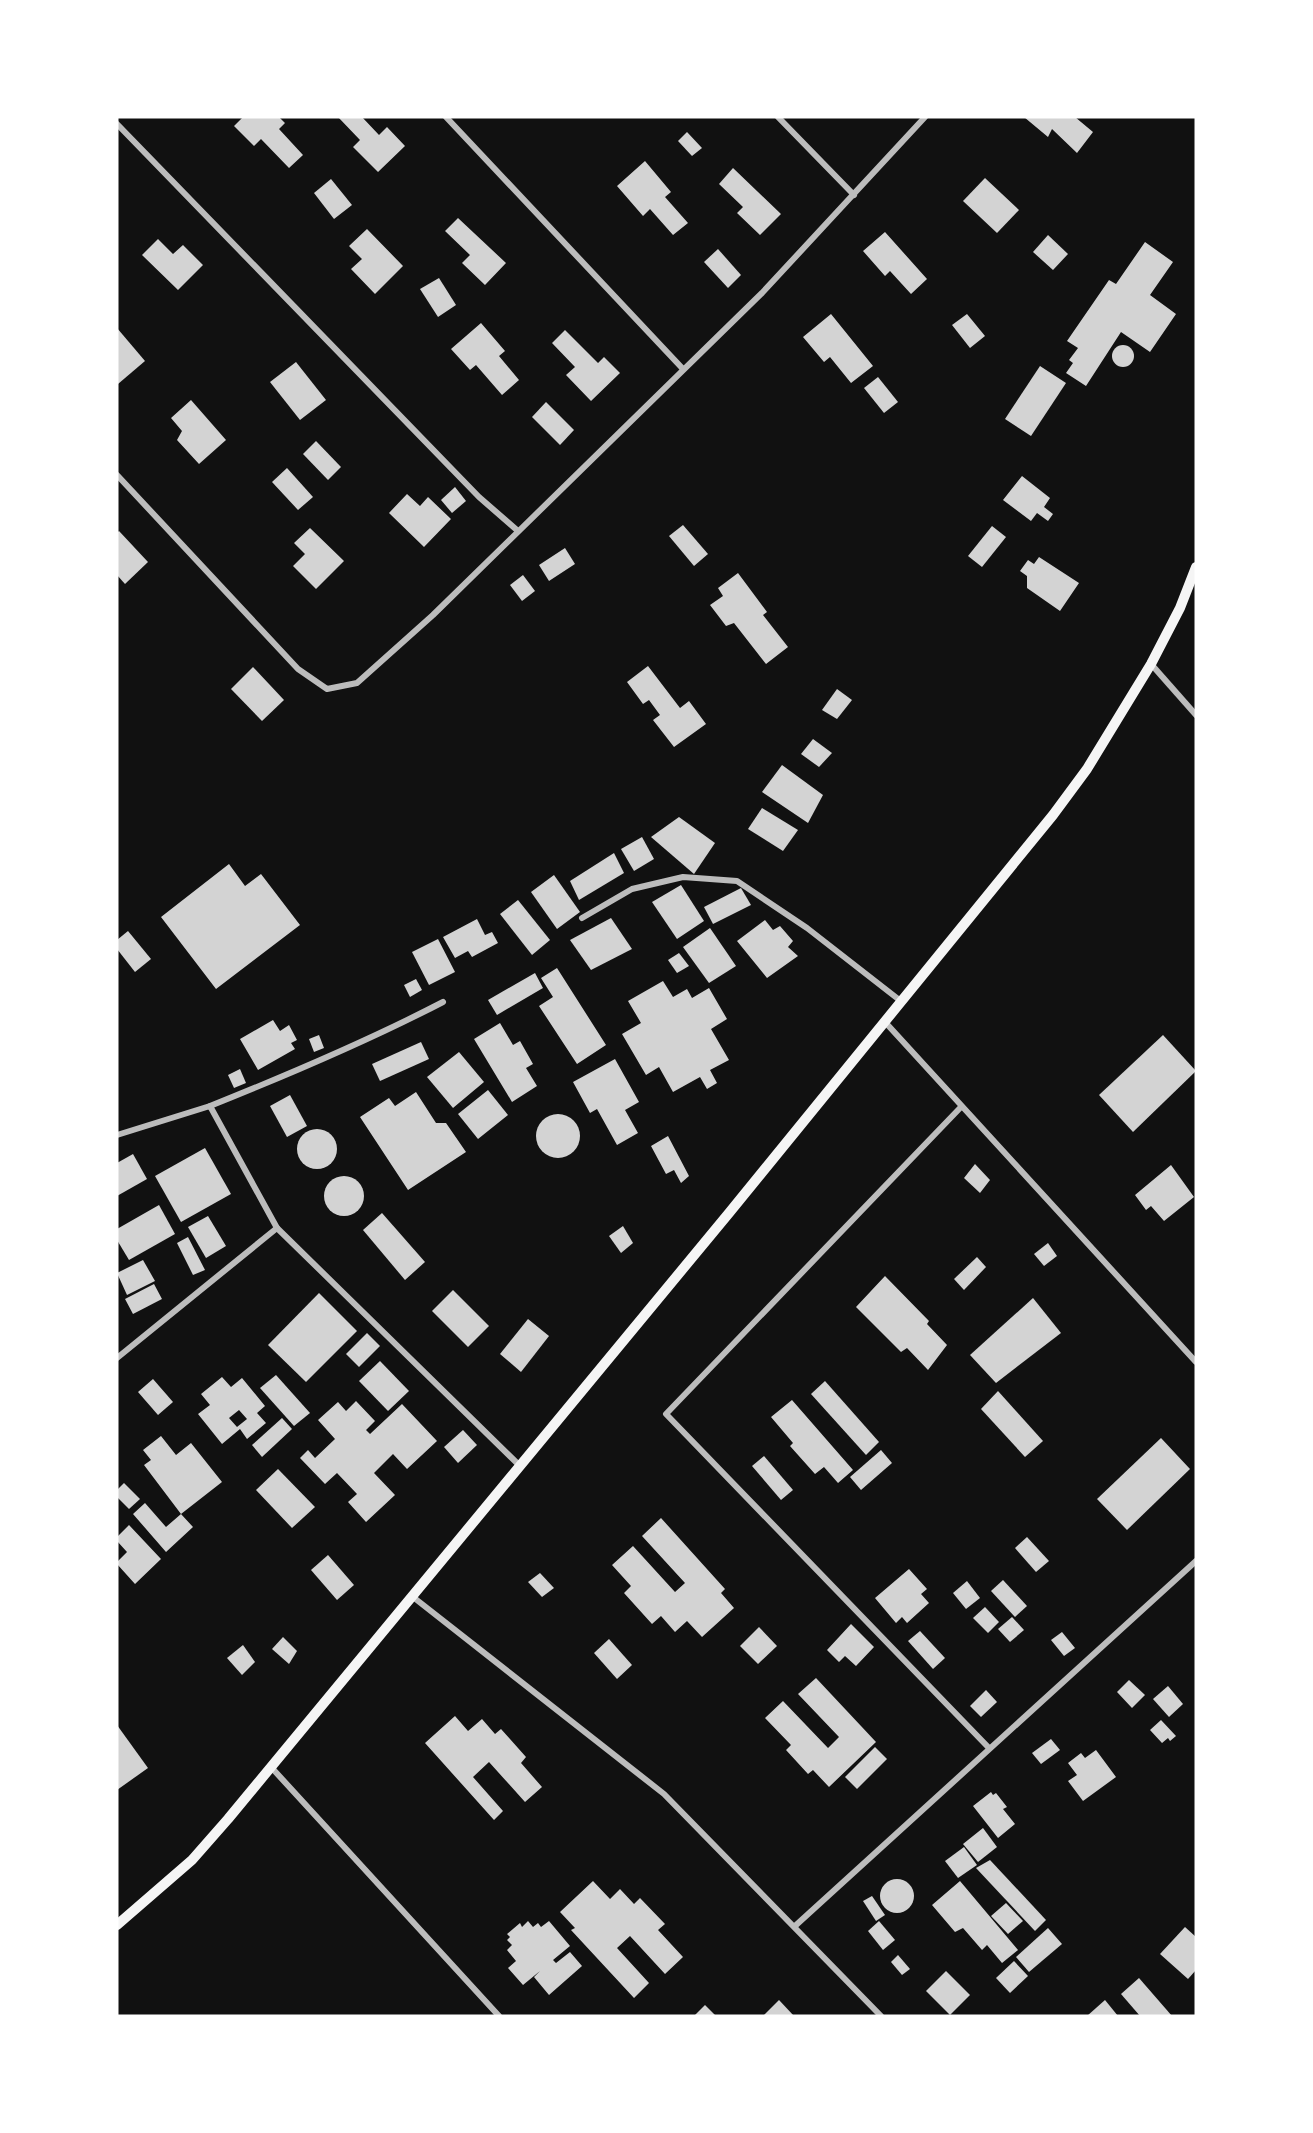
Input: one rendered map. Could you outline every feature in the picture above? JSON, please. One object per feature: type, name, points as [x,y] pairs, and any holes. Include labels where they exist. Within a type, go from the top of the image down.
[{"type":"main road","points":[[117,1925],[192,1860],[271,1767],[902,1002],[1053,815],[1087,768],[1151,664],[1180,608],[1196,567]]},
{"type":"street","points":[[446,117],[683,369]]},
{"type":"street","points":[[778,117],[854,195]]},
{"type":"street","points":[[117,475],[298,669],[327,689],[357,683],[433,615],[762,293],[925,117]]},
{"type":"street","points":[[117,124],[479,497],[518,531]]},
{"type":"street","points":[[1151,664],[1196,715]]},
{"type":"street","points":[[582,918],[632,889],[673,879],[683,877],[737,881],[807,928],[902,1002]]},
{"type":"street","points":[[118,1134],[210,1106],[310,1066],[443,1002]]},
{"type":"street","points":[[885,1022],[1196,1362]]},
{"type":"street","points":[[210,1106],[277,1228],[519,1465]]},
{"type":"street","points":[[962,1107],[666,1414],[989,1748]]},
{"type":"street","points":[[117,1358],[277,1228]]},
{"type":"street","points":[[795,1926],[1196,1561]]},
{"type":"street","points":[[412,1597],[664,1794],[795,1926],[880,2016]]},
{"type":"street","points":[[271,1767],[499,2016]]},
{"type":"building","points":[[243,117],[279,117],[285,123],[279,129],[303,155],[289,168],[261,139],[254,146],[234,126]]},
{"type":"building","points":[[338,117],[362,117],[379,135],[387,127],[405,146],[378,172],[353,147],[360,140]]},
{"type":"building","points":[[1024,117],[1075,117],[1093,132],[1077,153],[1052,129],[1048,137]]},
{"type":"building","points":[[687,132],[702,148],[692,156],[678,141]]},
{"type":"building","points":[[645,161],[671,192],[665,197],[688,223],[673,235],[650,209],[643,216],[617,186]]},
{"type":"building","points":[[733,168],[781,214],[760,235],[737,213],[743,207],[719,184]]},
{"type":"building","points":[[985,178],[1019,210],[997,233],[963,201]]},
{"type":"building","points":[[331,179],[352,205],[334,219],[314,193]]},
{"type":"building","points":[[458,218],[506,263],[485,285],[462,263],[470,255],[445,231]]},
{"type":"building","points":[[367,229],[403,266],[375,294],[351,269],[362,259],[349,246]]},
{"type":"building","points":[[885,232],[927,279],[911,294],[890,271],[885,276],[863,251]]},
{"type":"building","points":[[1048,235],[1068,254],[1053,270],[1033,252]]},
{"type":"building","points":[[158,239],[173,254],[183,245],[203,265],[178,290],[142,255]]},
{"type":"building","points":[[1145,242],[1173,262],[1150,295],[1176,314],[1150,352],[1121,332],[1086,386],[1066,373],[1073,363],[1069,360],[1078,348],[1067,341],[1109,280],[1116,284]]},
{"type":"building","points":[[718,249],[741,275],[728,288],[704,262]]},
{"type":"building","points":[[439,278],[456,305],[438,317],[420,289]]},
{"type":"building","points":[[831,314],[873,366],[851,383],[830,357],[824,362],[803,337]]},
{"type":"building","points":[[967,314],[985,336],[970,348],[952,325]]},
{"type":"building","points":[[481,323],[505,351],[499,356],[519,380],[502,395],[476,365],[470,370],[451,349]]},
{"type":"building","points":[[117,328],[145,361],[118,384],[117,383]]},
{"type":"building","points":[[565,330],[598,363],[604,357],[620,373],[591,401],[566,375],[575,367],[552,343]]},
{"type":"building","points":[[1123,345],[1133,352],[1134,356],[1127,366],[1123,367],[1113,360],[1112,356],[1119,346]]},
{"type":"building","points":[[296,362],[326,400],[300,420],[270,382]]},
{"type":"building","points":[[1040,366],[1066,383],[1031,436],[1005,419]]},
{"type":"building","points":[[878,377],[898,402],[884,413],[864,388]]},
{"type":"building","points":[[191,400],[226,440],[199,464],[177,440],[182,431],[171,418]]},
{"type":"building","points":[[546,402],[574,430],[560,445],[532,417]]},
{"type":"building","points":[[316,441],[341,467],[328,480],[303,454]]},
{"type":"building","points":[[287,468],[313,497],[298,510],[272,482]]},
{"type":"building","points":[[1022,476],[1050,498],[1044,507],[1053,514],[1048,521],[1037,513],[1031,521],[1003,500]]},
{"type":"building","points":[[455,487],[466,501],[452,513],[441,500]]},
{"type":"building","points":[[407,494],[420,506],[428,497],[451,519],[424,547],[389,513]]},
{"type":"building","points":[[683,525],[708,554],[694,566],[669,536]]},
{"type":"building","points":[[992,526],[1006,537],[982,567],[968,556]]},
{"type":"building","points":[[310,528],[344,561],[316,589],[293,566],[305,554],[294,543]]},
{"type":"building","points":[[119,531],[148,562],[125,584],[117,575],[117,533]]},
{"type":"building","points":[[565,548],[575,564],[549,581],[539,565]]},
{"type":"building","points":[[1039,557],[1079,583],[1060,611],[1027,588],[1027,576],[1020,571],[1028,560],[1034,564]]},
{"type":"building","points":[[738,573],[767,612],[763,615],[788,647],[766,664],[734,623],[726,626],[710,605],[723,596],[718,588]]},
{"type":"building","points":[[523,575],[535,591],[522,601],[510,585]]},
{"type":"building","points":[[648,666],[680,708],[689,701],[706,724],[674,747],[653,720],[660,715],[649,700],[643,704],[627,682]]},
{"type":"building","points":[[253,667],[284,700],[262,721],[231,689]]},
{"type":"building","points":[[837,689],[852,700],[837,719],[822,710]]},
{"type":"building","points":[[813,739],[832,753],[819,767],[801,754]]},
{"type":"building","points":[[782,765],[823,795],[808,823],[762,792]]},
{"type":"building","points":[[762,808],[798,830],[783,851],[748,829]]},
{"type":"building","points":[[679,817],[715,843],[694,874],[651,837]]},
{"type":"building","points":[[642,837],[654,859],[634,871],[621,849]]},
{"type":"building","points":[[614,853],[624,873],[579,900],[570,881]]},
{"type":"building","points":[[229,864],[245,886],[261,874],[300,925],[216,989],[161,917]]},
{"type":"building","points":[[554,875],[580,912],[557,929],[531,892]]},
{"type":"building","points":[[681,885],[704,921],[677,939],[652,902]]},
{"type":"building","points":[[741,888],[751,905],[713,924],[704,907]]},
{"type":"building","points":[[518,900],[550,940],[532,955],[500,914]]},
{"type":"building","points":[[611,918],[632,949],[591,970],[570,940]]},
{"type":"building","points":[[477,919],[485,935],[492,932],[498,943],[472,957],[468,951],[455,958],[443,937]]},
{"type":"building","points":[[765,920],[773,930],[780,926],[793,941],[788,947],[798,956],[767,978],[737,941]]},
{"type":"building","points":[[710,928],[736,966],[709,983],[683,947]]},
{"type":"building","points":[[128,931],[151,959],[135,972],[117,949],[117,940]]},
{"type":"building","points":[[438,939],[455,972],[429,985],[412,952]]},
{"type":"building","points":[[679,953],[689,966],[677,973],[668,960]]},
{"type":"building","points":[[557,968],[606,1045],[577,1064],[539,1006],[553,997],[541,978]]},
{"type":"building","points":[[535,973],[543,988],[497,1015],[488,1000]]},
{"type":"building","points":[[416,979],[422,990],[410,997],[404,985]]},
{"type":"building","points":[[663,981],[673,997],[687,989],[692,998],[709,988],[727,1019],[711,1029],[729,1060],[710,1070],[717,1083],[707,1089],[700,1077],[673,1092],[659,1067],[646,1075],[622,1034],[641,1023],[628,1001]]},
{"type":"building","points":[[273,1020],[280,1031],[289,1025],[297,1040],[291,1043],[295,1049],[258,1070],[240,1039]]},
{"type":"building","points":[[500,1023],[513,1045],[520,1041],[533,1064],[526,1068],[537,1086],[512,1102],[474,1039]]},
{"type":"building","points":[[319,1035],[324,1048],[314,1052],[309,1039]]},
{"type":"building","points":[[1163,1035],[1196,1071],[1133,1132],[1099,1095]]},
{"type":"building","points":[[421,1042],[429,1059],[380,1081],[372,1064]]},
{"type":"building","points":[[459,1052],[484,1082],[453,1108],[427,1077]]},
{"type":"building","points":[[615,1059],[639,1102],[625,1110],[638,1133],[617,1145],[597,1109],[590,1113],[573,1082]]},
{"type":"building","points":[[240,1069],[246,1083],[234,1088],[228,1075]]},
{"type":"building","points":[[488,1090],[508,1115],[478,1139],[458,1114]]},
{"type":"building","points":[[416,1092],[436,1123],[446,1123],[466,1152],[408,1190],[360,1117],[389,1098],[395,1106]]},
{"type":"building","points":[[290,1095],[307,1126],[287,1137],[270,1106]]},
{"type":"building","points":[[558,1114],[567,1115],[574,1120],[579,1127],[579,1145],[574,1152],[567,1157],[558,1158],[549,1157],[542,1152],[537,1145],[536,1136],[537,1127],[542,1120],[549,1115]]},
{"type":"building","points":[[317,1129],[331,1135],[337,1149],[331,1163],[317,1169],[303,1163],[297,1149],[303,1135]]},
{"type":"building","points":[[668,1136],[689,1176],[681,1183],[674,1170],[666,1174],[651,1146]]},
{"type":"building","points":[[205,1148],[231,1194],[181,1222],[155,1176]]},
{"type":"building","points":[[133,1154],[147,1179],[117,1196],[117,1163]]},
{"type":"building","points":[[975,1164],[990,1180],[980,1193],[964,1178]]},
{"type":"building","points":[[1171,1165],[1194,1197],[1164,1221],[1151,1206],[1146,1210],[1135,1195]]},
{"type":"building","points":[[344,1176],[358,1182],[364,1196],[358,1210],[344,1216],[330,1210],[324,1196],[330,1182]]},
{"type":"building","points":[[159,1205],[175,1234],[129,1260],[117,1240],[117,1229]]},
{"type":"building","points":[[382,1213],[425,1262],[405,1280],[363,1230]]},
{"type":"building","points":[[208,1216],[226,1246],[206,1258],[188,1227]]},
{"type":"building","points":[[623,1226],[633,1243],[621,1253],[609,1236]]},
{"type":"building","points":[[188,1237],[205,1270],[193,1275],[177,1243]]},
{"type":"building","points":[[1048,1243],[1057,1256],[1044,1266],[1034,1254]]},
{"type":"building","points":[[977,1257],[986,1267],[964,1290],[954,1279]]},
{"type":"building","points":[[143,1260],[155,1281],[127,1295],[117,1273]]},
{"type":"building","points":[[885,1276],[929,1321],[927,1324],[947,1345],[928,1370],[907,1348],[901,1352],[856,1307]]},
{"type":"building","points":[[154,1284],[162,1299],[133,1314],[125,1299]]},
{"type":"building","points":[[453,1290],[489,1326],[468,1347],[432,1311]]},
{"type":"building","points":[[319,1293],[357,1331],[306,1382],[268,1345]]},
{"type":"building","points":[[1033,1298],[1061,1333],[996,1383],[970,1355]]},
{"type":"building","points":[[528,1319],[549,1336],[521,1372],[500,1354]]},
{"type":"building","points":[[367,1333],[380,1346],[359,1367],[346,1354]]},
{"type":"building","points":[[380,1361],[409,1391],[388,1411],[359,1381]]},
{"type":"building","points":[[276,1375],[310,1413],[294,1426],[260,1388]]},
{"type":"building","points":[[222,1377],[231,1387],[242,1378],[265,1406],[257,1413],[266,1423],[247,1439],[240,1429],[222,1444],[198,1414],[210,1405],[201,1394]],"holes":[[[239,1410],[247,1419],[237,1427],[229,1418]]]},
{"type":"building","points":[[153,1379],[173,1402],[158,1415],[138,1392]]},
{"type":"building","points":[[825,1381],[879,1442],[866,1455],[811,1394]]},
{"type":"building","points":[[998,1391],[1043,1441],[1025,1457],[981,1409]]},
{"type":"building","points":[[792,1400],[853,1470],[838,1483],[824,1467],[815,1474],[790,1446],[793,1443],[771,1417]]},
{"type":"building","points":[[356,1401],[375,1421],[366,1430],[370,1434],[402,1404],[437,1441],[407,1469],[393,1454],[374,1473],[395,1495],[366,1522],[348,1502],[357,1494],[337,1473],[325,1484],[300,1458],[308,1450],[315,1458],[335,1439],[318,1420],[338,1402],[346,1411]]},
{"type":"building","points":[[282,1418],[292,1429],[262,1457],[252,1445]]},
{"type":"building","points":[[463,1430],[477,1445],[458,1463],[444,1447]]},
{"type":"building","points":[[161,1436],[176,1455],[191,1443],[222,1482],[181,1514],[144,1465],[151,1460],[143,1450]]},
{"type":"building","points":[[1161,1438],[1190,1469],[1127,1530],[1097,1499]]},
{"type":"building","points":[[881,1450],[892,1463],[861,1490],[850,1477]]},
{"type":"building","points":[[764,1456],[793,1490],[781,1500],[752,1466]]},
{"type":"building","points":[[278,1469],[315,1507],[292,1528],[256,1490]]},
{"type":"building","points":[[124,1483],[140,1499],[129,1509],[117,1497],[117,1490]]},
{"type":"building","points":[[145,1503],[166,1527],[181,1514],[193,1527],[166,1552],[133,1514]]},
{"type":"building","points":[[661,1518],[725,1589],[721,1593],[734,1608],[702,1637],[687,1621],[675,1632],[661,1616],[652,1624],[624,1593],[631,1586],[612,1565],[633,1546],[675,1592],[685,1583],[642,1536]]},
{"type":"building","points":[[129,1525],[161,1559],[135,1584],[117,1564],[127,1552],[117,1541],[117,1537]]},
{"type":"building","points":[[1027,1537],[1049,1561],[1036,1572],[1015,1548]]},
{"type":"building","points":[[328,1555],[354,1585],[337,1600],[311,1570]]},
{"type":"building","points":[[909,1569],[927,1589],[921,1594],[929,1603],[907,1623],[902,1617],[896,1623],[875,1598]]},
{"type":"building","points":[[540,1573],[554,1588],[542,1597],[528,1582]]},
{"type":"building","points":[[1003,1580],[1027,1606],[1015,1617],[991,1591]]},
{"type":"building","points":[[967,1581],[980,1598],[966,1609],[953,1593]]},
{"type":"building","points":[[985,1607],[999,1622],[988,1633],[973,1618]]},
{"type":"building","points":[[1012,1617],[1024,1630],[1010,1642],[998,1629]]},
{"type":"building","points":[[851,1624],[874,1647],[856,1666],[845,1656],[839,1662],[827,1650]]},
{"type":"building","points":[[759,1627],[777,1646],[758,1664],[740,1646]]},
{"type":"building","points":[[920,1631],[945,1658],[933,1669],[908,1641]]},
{"type":"building","points":[[1062,1632],[1075,1648],[1064,1656],[1051,1640]]},
{"type":"building","points":[[283,1637],[297,1651],[289,1664],[272,1649]]},
{"type":"building","points":[[609,1639],[632,1665],[617,1679],[594,1653]]},
{"type":"building","points":[[243,1645],[255,1662],[242,1675],[227,1658]]},
{"type":"building","points":[[816,1678],[876,1742],[829,1787],[813,1770],[808,1774],[786,1750],[791,1745],[765,1718],[783,1701],[828,1748],[839,1737],[798,1694]]},
{"type":"building","points":[[1129,1680],[1145,1695],[1132,1708],[1117,1692]]},
{"type":"building","points":[[1168,1686],[1183,1704],[1169,1717],[1153,1699]]},
{"type":"building","points":[[986,1690],[997,1702],[981,1717],[970,1706]]},
{"type":"building","points":[[455,1716],[468,1731],[482,1719],[495,1734],[501,1729],[526,1757],[521,1763],[542,1787],[525,1802],[489,1762],[473,1777],[503,1811],[494,1820],[425,1743]]},
{"type":"building","points":[[1161,1720],[1176,1736],[1162,1743],[1150,1730]]},
{"type":"building","points":[[117,1725],[148,1768],[117,1790]]},
{"type":"building","points":[[1051,1739],[1060,1750],[1041,1764],[1032,1753]]},
{"type":"building","points":[[875,1747],[887,1759],[857,1789],[845,1777]]},
{"type":"building","points":[[1096,1750],[1116,1777],[1083,1801],[1068,1781],[1077,1775],[1068,1763],[1081,1753],[1085,1758]]},
{"type":"building","points":[[991,1792],[993,1795],[996,1793],[1007,1807],[1003,1809],[1015,1824],[998,1838],[973,1806]]},
{"type":"building","points":[[983,1828],[997,1847],[978,1862],[963,1844]]},
{"type":"building","points":[[964,1847],[977,1865],[958,1878],[945,1861]]},
{"type":"building","points":[[990,1860],[1046,1920],[1035,1931],[976,1868]]},
{"type":"building","points":[[897,1879],[909,1884],[914,1896],[909,1908],[897,1913],[885,1908],[880,1896],[885,1884]]},
{"type":"building","points":[[593,1881],[610,1899],[620,1889],[634,1904],[640,1898],[665,1924],[658,1930],[683,1957],[665,1974],[630,1936],[617,1948],[649,1983],[634,1998],[571,1930],[575,1928],[560,1912]]},
{"type":"building","points":[[960,1881],[1018,1950],[1002,1963],[987,1945],[982,1950],[963,1928],[955,1932],[932,1905]]},
{"type":"building","points":[[872,1896],[885,1915],[876,1921],[863,1901]]},
{"type":"building","points":[[1006,1903],[1023,1921],[1008,1934],[991,1916]]},
{"type":"building","points":[[528,1921],[533,1927],[538,1923],[541,1927],[549,1921],[570,1946],[553,1960],[556,1963],[570,1952],[582,1966],[549,1995],[534,1977],[540,1971],[523,1985],[508,1968],[516,1961],[507,1950],[512,1945],[507,1940],[510,1937],[507,1934],[520,1923],[522,1927]]},
{"type":"building","points":[[879,1921],[895,1940],[883,1950],[868,1931]]},
{"type":"building","points":[[1185,1927],[1196,1937],[1196,1970],[1188,1979],[1160,1954]]},
{"type":"building","points":[[1048,1928],[1062,1944],[1029,1972],[1016,1957]]},
{"type":"building","points":[[898,1955],[910,1969],[902,1975],[891,1962]]},
{"type":"building","points":[[1014,1961],[1028,1976],[1010,1993],[996,1978]]},
{"type":"building","points":[[946,1971],[970,1995],[950,2015],[926,1991]]},
{"type":"building","points":[[1139,1978],[1172,2016],[1140,2016],[1121,1994]]},
{"type":"building","points":[[779,2000],[794,2016],[763,2016]]},
{"type":"building","points":[[1105,2000],[1118,2016],[1087,2016]]},
{"type":"building","points":[[705,2005],[716,2016],[694,2016]]}]
